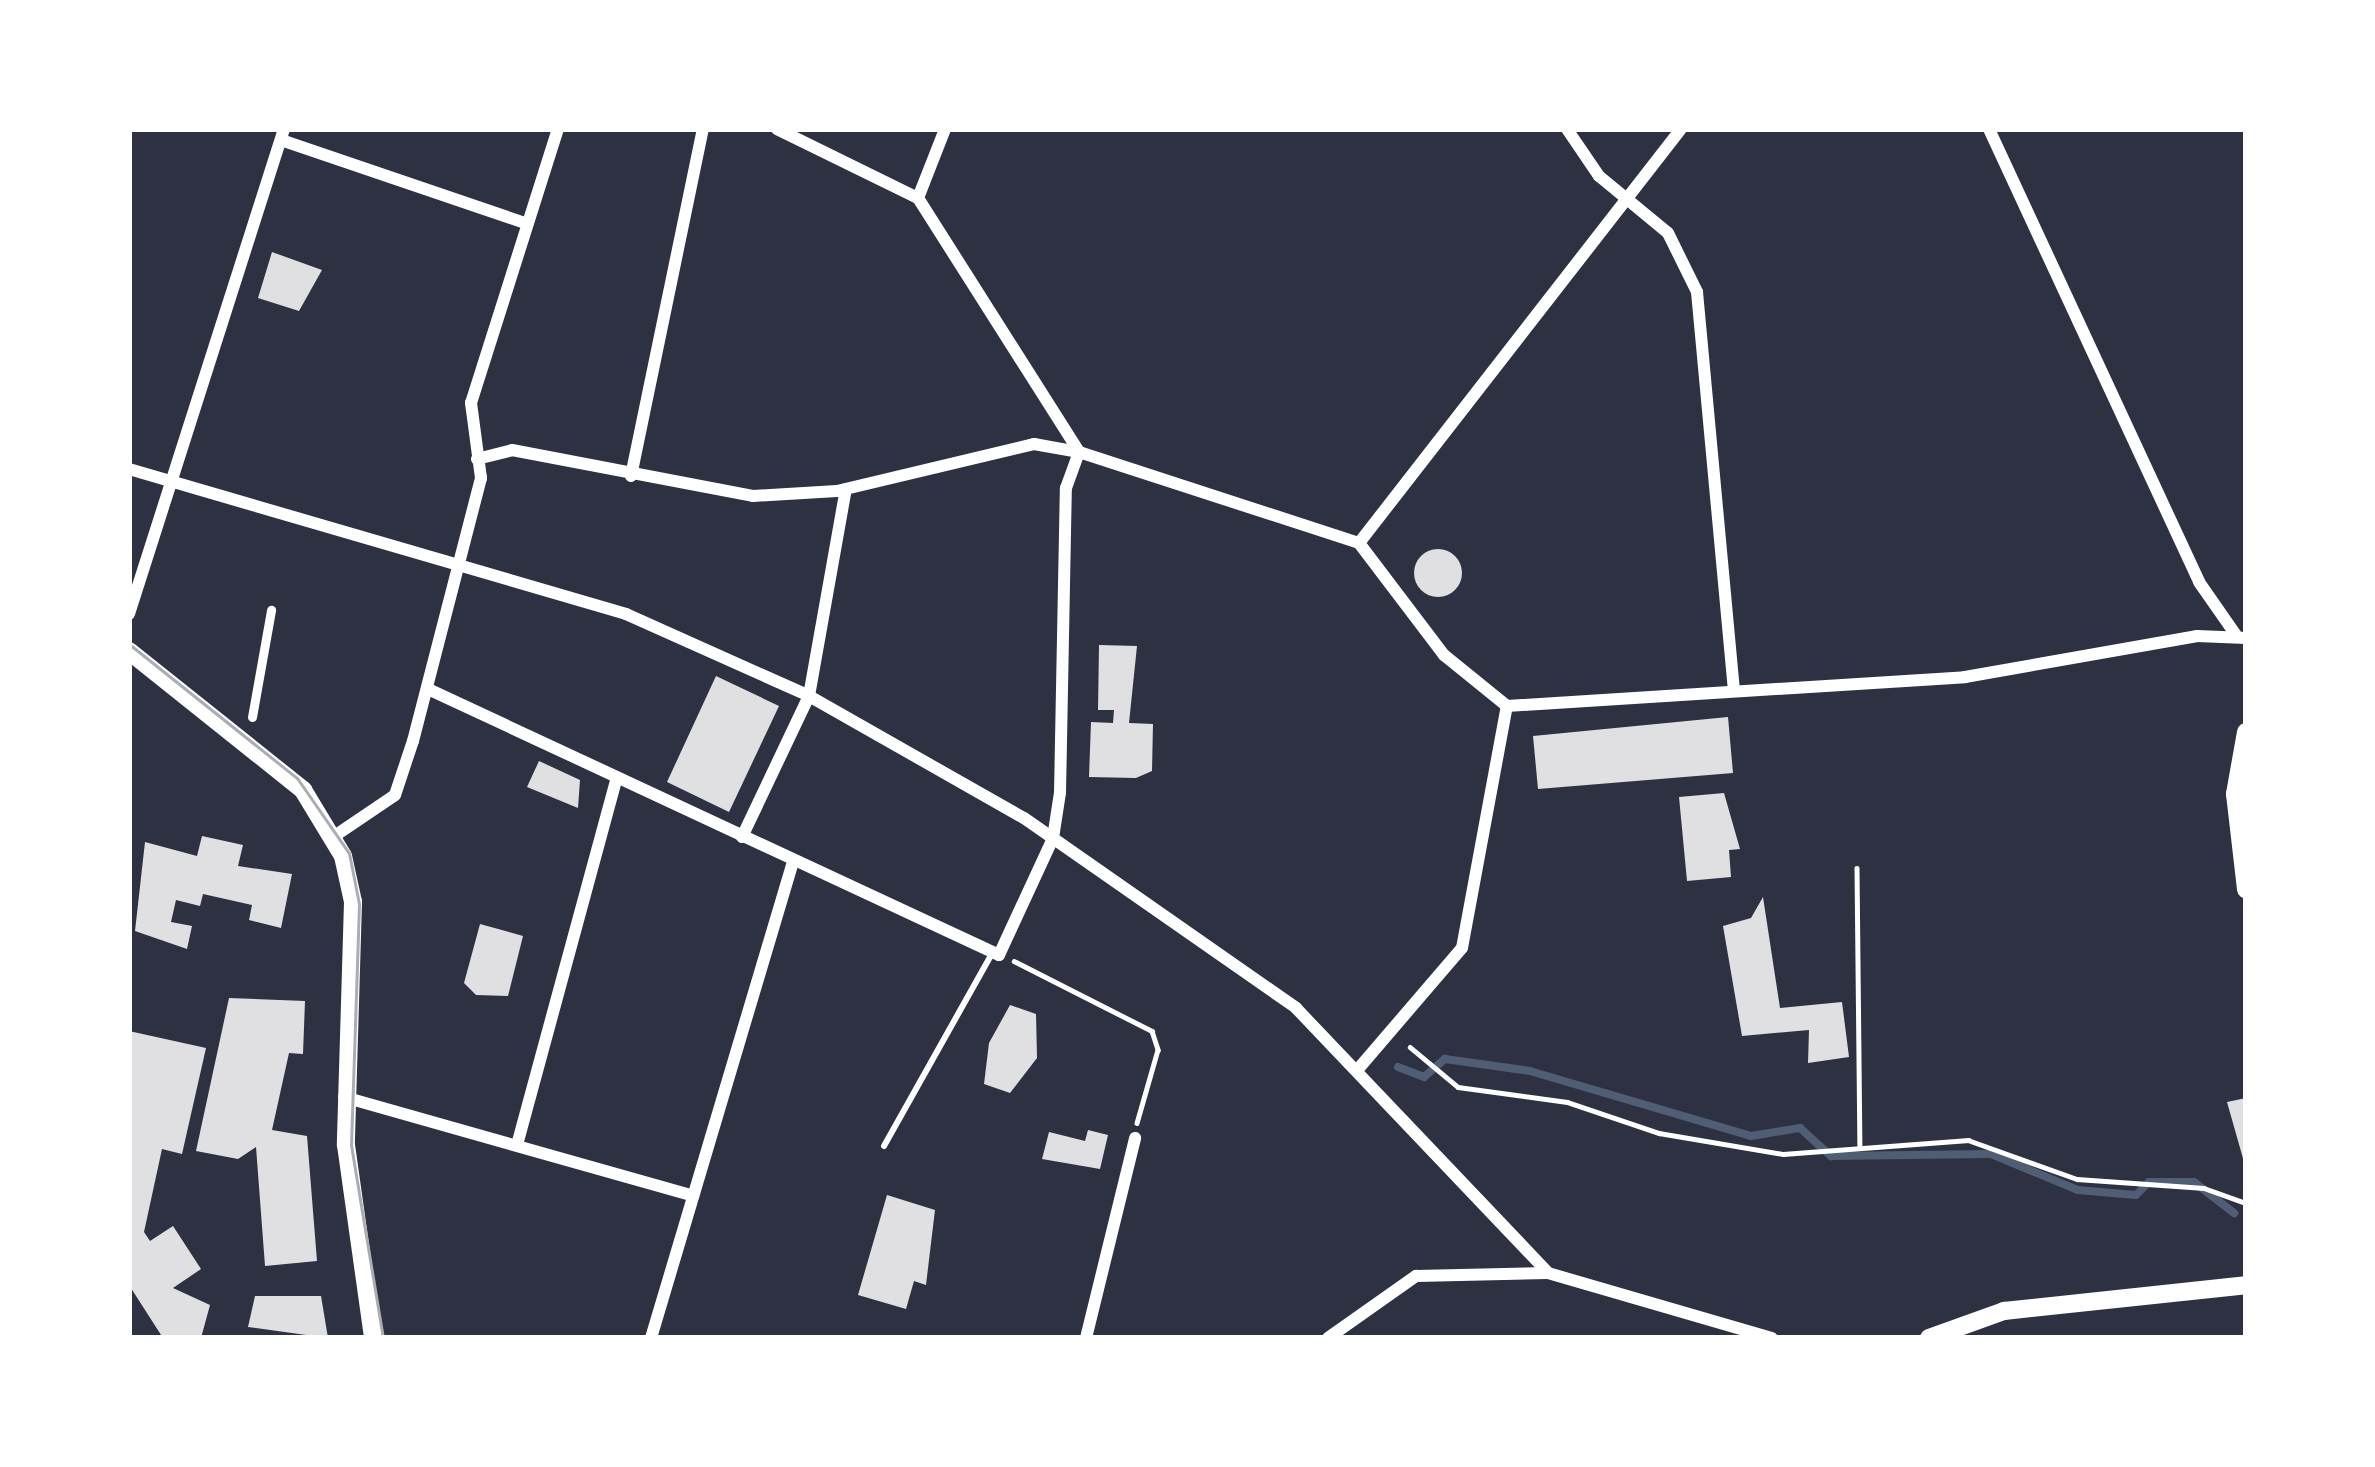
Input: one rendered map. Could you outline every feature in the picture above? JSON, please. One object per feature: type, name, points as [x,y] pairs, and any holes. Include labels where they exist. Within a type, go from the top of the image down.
[{"type":"main road","points":[[129,651],[303,790],[335,835],[352,902],[343,1096],[373,1338]]},
{"type":"main road","points":[[2246,732],[2235,794],[2246,889]]},
{"type":"main road","points":[[1929,1338],[2004,1311],[2246,1285]]},
{"type":"street","points":[[335,835],[395,796],[428,689],[477,459],[472,403],[522,222],[558,129]]},
{"type":"street","points":[[631,476],[703,129]]},
{"type":"street","points":[[777,129],[917,198],[1079,452]]},
{"type":"street","points":[[917,198],[945,129]]},
{"type":"street","points":[[1567,129],[1629,200],[1668,233],[1697,292],[1734,688]]},
{"type":"street","points":[[1358,543],[1446,437],[1681,129]]},
{"type":"street","points":[[477,459],[512,450],[753,496],[846,489],[1034,444],[1079,452],[1358,543],[1444,655],[1508,706],[1734,688],[1965,677],[2241,636],[2199,582],[1989,129]]},
{"type":"street","points":[[129,614],[282,135],[522,222]]},
{"type":"street","points":[[428,689],[992,956],[1005,949],[1053,838],[1066,488],[1079,452]]},
{"type":"street","points":[[129,469],[167,486],[455,561],[626,614],[809,696],[1053,838],[1223,952],[1359,1067],[1548,1273]]},
{"type":"street","points":[[742,837],[809,696],[846,489]]},
{"type":"street","points":[[252,717],[271,610]]},
{"type":"street","points":[[1359,1067],[1462,948],[1508,706]]},
{"type":"street","points":[[517,1145],[617,778]]},
{"type":"street","points":[[650,1338],[793,862]]},
{"type":"street","points":[[343,1096],[693,1196]]},
{"type":"street","points":[[1086,1338],[1135,1138]]},
{"type":"street","points":[[1328,1338],[1416,1276],[1548,1273],[1772,1338]]},
{"type":"lane","points":[[884,1146],[992,956]]},
{"type":"path","points":[[1857,868],[1860,1145]]},
{"type":"path","points":[[1014,962],[1152,1030],[1135,1138]]},
{"type":"path","points":[[1410,1047],[1439,1077],[1659,1133],[1783,1154],[1833,1145],[1968,1140],[2149,1192],[2204,1188],[2246,1203]]},
{"type":"building","points":[[272,252],[322,270],[299,311],[258,298]]},
{"type":"building","points":[[1438,549],[1455,556],[1462,573],[1455,590],[1438,597],[1421,590],[1414,573],[1421,556]]},
{"type":"building","points":[[1099,645],[1137,646],[1129,723],[1153,724],[1152,771],[1136,778],[1089,777],[1091,722],[1113,723],[1114,710],[1098,710]]},
{"type":"building","points":[[716,676],[779,706],[729,812],[667,782]]},
{"type":"building","points":[[1728,717],[1733,773],[1538,789],[1533,736]]},
{"type":"building","points":[[539,761],[580,780],[578,808],[527,787]]},
{"type":"building","points":[[1724,793],[1740,849],[1729,850],[1731,877],[1687,881],[1679,797]]},
{"type":"building","points":[[202,836],[243,845],[238,866],[292,874],[281,928],[249,920],[252,905],[203,894],[200,906],[176,900],[171,922],[192,926],[187,949],[135,931],[145,842],[197,856]]},
{"type":"building","points":[[1763,897],[1780,1008],[1842,1002],[1849,1057],[1808,1063],[1809,1030],[1742,1036],[1723,926],[1751,918]]},
{"type":"building","points":[[480,924],[523,936],[508,996],[476,995],[464,983]]},
{"type":"building","points":[[229,998],[305,1001],[303,1054],[289,1053],[272,1130],[307,1136],[317,1261],[265,1266],[256,1147],[238,1159],[196,1151]]},
{"type":"building","points":[[1010,1005],[1036,1014],[1037,1058],[1010,1093],[984,1084],[989,1043]]},
{"type":"building","points":[[129,1031],[206,1048],[182,1154],[162,1149],[144,1232],[150,1241],[173,1226],[201,1269],[173,1288],[210,1305],[201,1338],[163,1338],[129,1285]]},
{"type":"building","points":[[2246,1098],[2246,1169],[2227,1102]]},
{"type":"building","points":[[1088,1130],[1108,1135],[1100,1169],[1042,1159],[1049,1132],[1085,1141]]},
{"type":"building","points":[[887,1195],[935,1210],[926,1285],[914,1281],[906,1309],[858,1295]]},
{"type":"building","points":[[255,1296],[321,1296],[328,1338],[248,1327]]},
{"type":"waterway","points":[[1398,1067],[1424,1077],[1445,1059],[1530,1071],[1751,1136],[1800,1128],[1831,1156],[1991,1154],[2078,1190],[2136,1195],[2149,1182],[2194,1182],[2234,1213]]},
{"type":"tram line","points":[[129,644],[297,778],[349,853],[359,904],[351,1145],[383,1338]]}]
